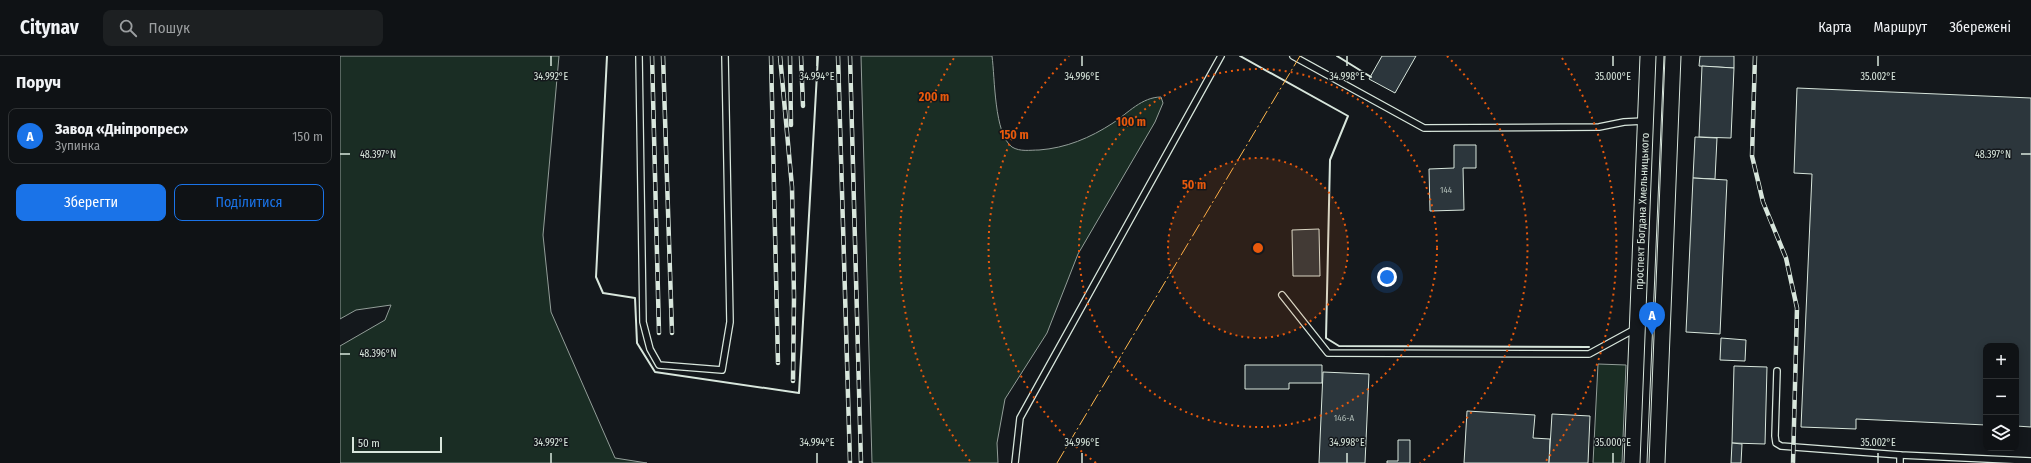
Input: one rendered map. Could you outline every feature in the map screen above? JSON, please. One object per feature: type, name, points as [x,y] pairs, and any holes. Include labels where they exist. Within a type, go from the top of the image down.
[{"type":"main road","name":"проспект Богдана Хмельницького","points":[[1632,463],[1648,56]]},
{"type":"main road","points":[[1657,463],[1673,56]]},
{"type":"lane","points":[[639,56],[643,322],[650,349],[659,365],[722,370],[730,322],[725,56]]},
{"type":"lane","points":[[1015,463],[1020,418],[1221,56]]},
{"type":"lane","points":[[1293,56],[1424,128],[1599,127],[1624,122],[1646,121]]},
{"type":"lane","points":[[1282,295],[1328,353],[1589,354],[1637,327]]},
{"type":"lane","points":[[1777,371],[1776,443],[1781,446],[1900,455],[2031,461]]},
{"type":"lane","points":[[1900,455],[1900,463]]},
{"type":"green space","points":[[340,56],[559,56],[543,235],[551,312],[615,458],[647,463],[340,463],[340,346],[385,320],[391,305],[356,310],[340,319]]},
{"type":"green space","points":[[861,56],[992,56],[996,105],[1002,130],[1006,140],[1012,147],[1022,150],[1049,149],[1068,145],[1087,138],[1113,123],[1141,103],[1161,97],[1163,103],[1155,122],[1078,254],[1047,333],[1005,399],[997,443],[998,463],[872,463]]},
{"type":"green space","points":[[1598,364],[1626,365],[1622,463],[1593,463]]},
{"type":"building","points":[[1382,56],[1416,56],[1395,93],[1369,79]]},
{"type":"building","points":[[1700,56],[1734,56],[1734,68],[1699,66]]},
{"type":"building","points":[[1702,66],[1734,68],[1731,138],[1699,137]]},
{"type":"building","points":[[1797,88],[2031,98],[2031,427],[2019,426],[2019,343],[1983,343],[1983,425],[1856,419],[1856,429],[1801,427],[1812,174],[1794,173]]},
{"type":"building","points":[[1695,137],[1717,138],[1715,179],[1693,178]]},
{"type":"building","points":[[1454,145],[1476,145],[1476,168],[1463,168],[1464,210],[1430,211],[1429,169],[1454,168]]},
{"type":"building","points":[[1693,178],[1727,180],[1720,334],[1686,332]]},
{"type":"building","points":[[1319,229],[1320,276],[1293,276],[1292,230]]},
{"type":"building","points":[[1721,338],[1746,340],[1745,361],[1720,360]]},
{"type":"building","points":[[1245,365],[1322,365],[1322,383],[1289,383],[1289,389],[1245,389]]},
{"type":"building","points":[[1734,366],[1767,367],[1765,444],[1732,443]]},
{"type":"building","points":[[1323,372],[1369,374],[1365,463],[1319,463]]},
{"type":"building","points":[[1467,411],[1535,415],[1533,438],[1550,439],[1549,463],[1464,463]]},
{"type":"building","points":[[1552,414],[1590,416],[1588,463],[1549,463]]},
{"type":"building","points":[[1398,440],[1410,440],[1410,463],[1387,463],[1387,461],[1398,461]]},
{"type":"building","points":[[1732,443],[1742,444],[1741,463],[1731,463]]},
{"type":"tram line","points":[[1647,463],[1664,56]]},
{"type":"railway","points":[[652,56],[659,333]]},
{"type":"railway","points":[[663,56],[672,333]]},
{"type":"railway","points":[[771,56],[778,363]]},
{"type":"railway","points":[[780,56],[792,187],[794,297],[793,381]]},
{"type":"railway","points":[[790,56],[791,125]]},
{"type":"railway","points":[[801,56],[803,106]]},
{"type":"railway","points":[[838,56],[850,463]]},
{"type":"railway","points":[[850,56],[861,463]]},
{"type":"railway","points":[[1755,56],[1752,156],[1763,202],[1786,258],[1797,308],[1793,463]]},
{"type":"wall","points":[[607,56],[596,277],[603,293],[635,298],[637,343],[655,372],[799,393],[818,56]]},
{"type":"wall","points":[[1240,56],[1348,116],[1330,160],[1326,338],[1339,346],[1589,347]]},
{"type":"wall","points":[[1337,56],[1371,77]]},
{"type":"power","points":[[1057,463],[1300,56]]},
{"type":"place","name":"Завод «Дніпропрес»","points":[[1652,335]]}]
